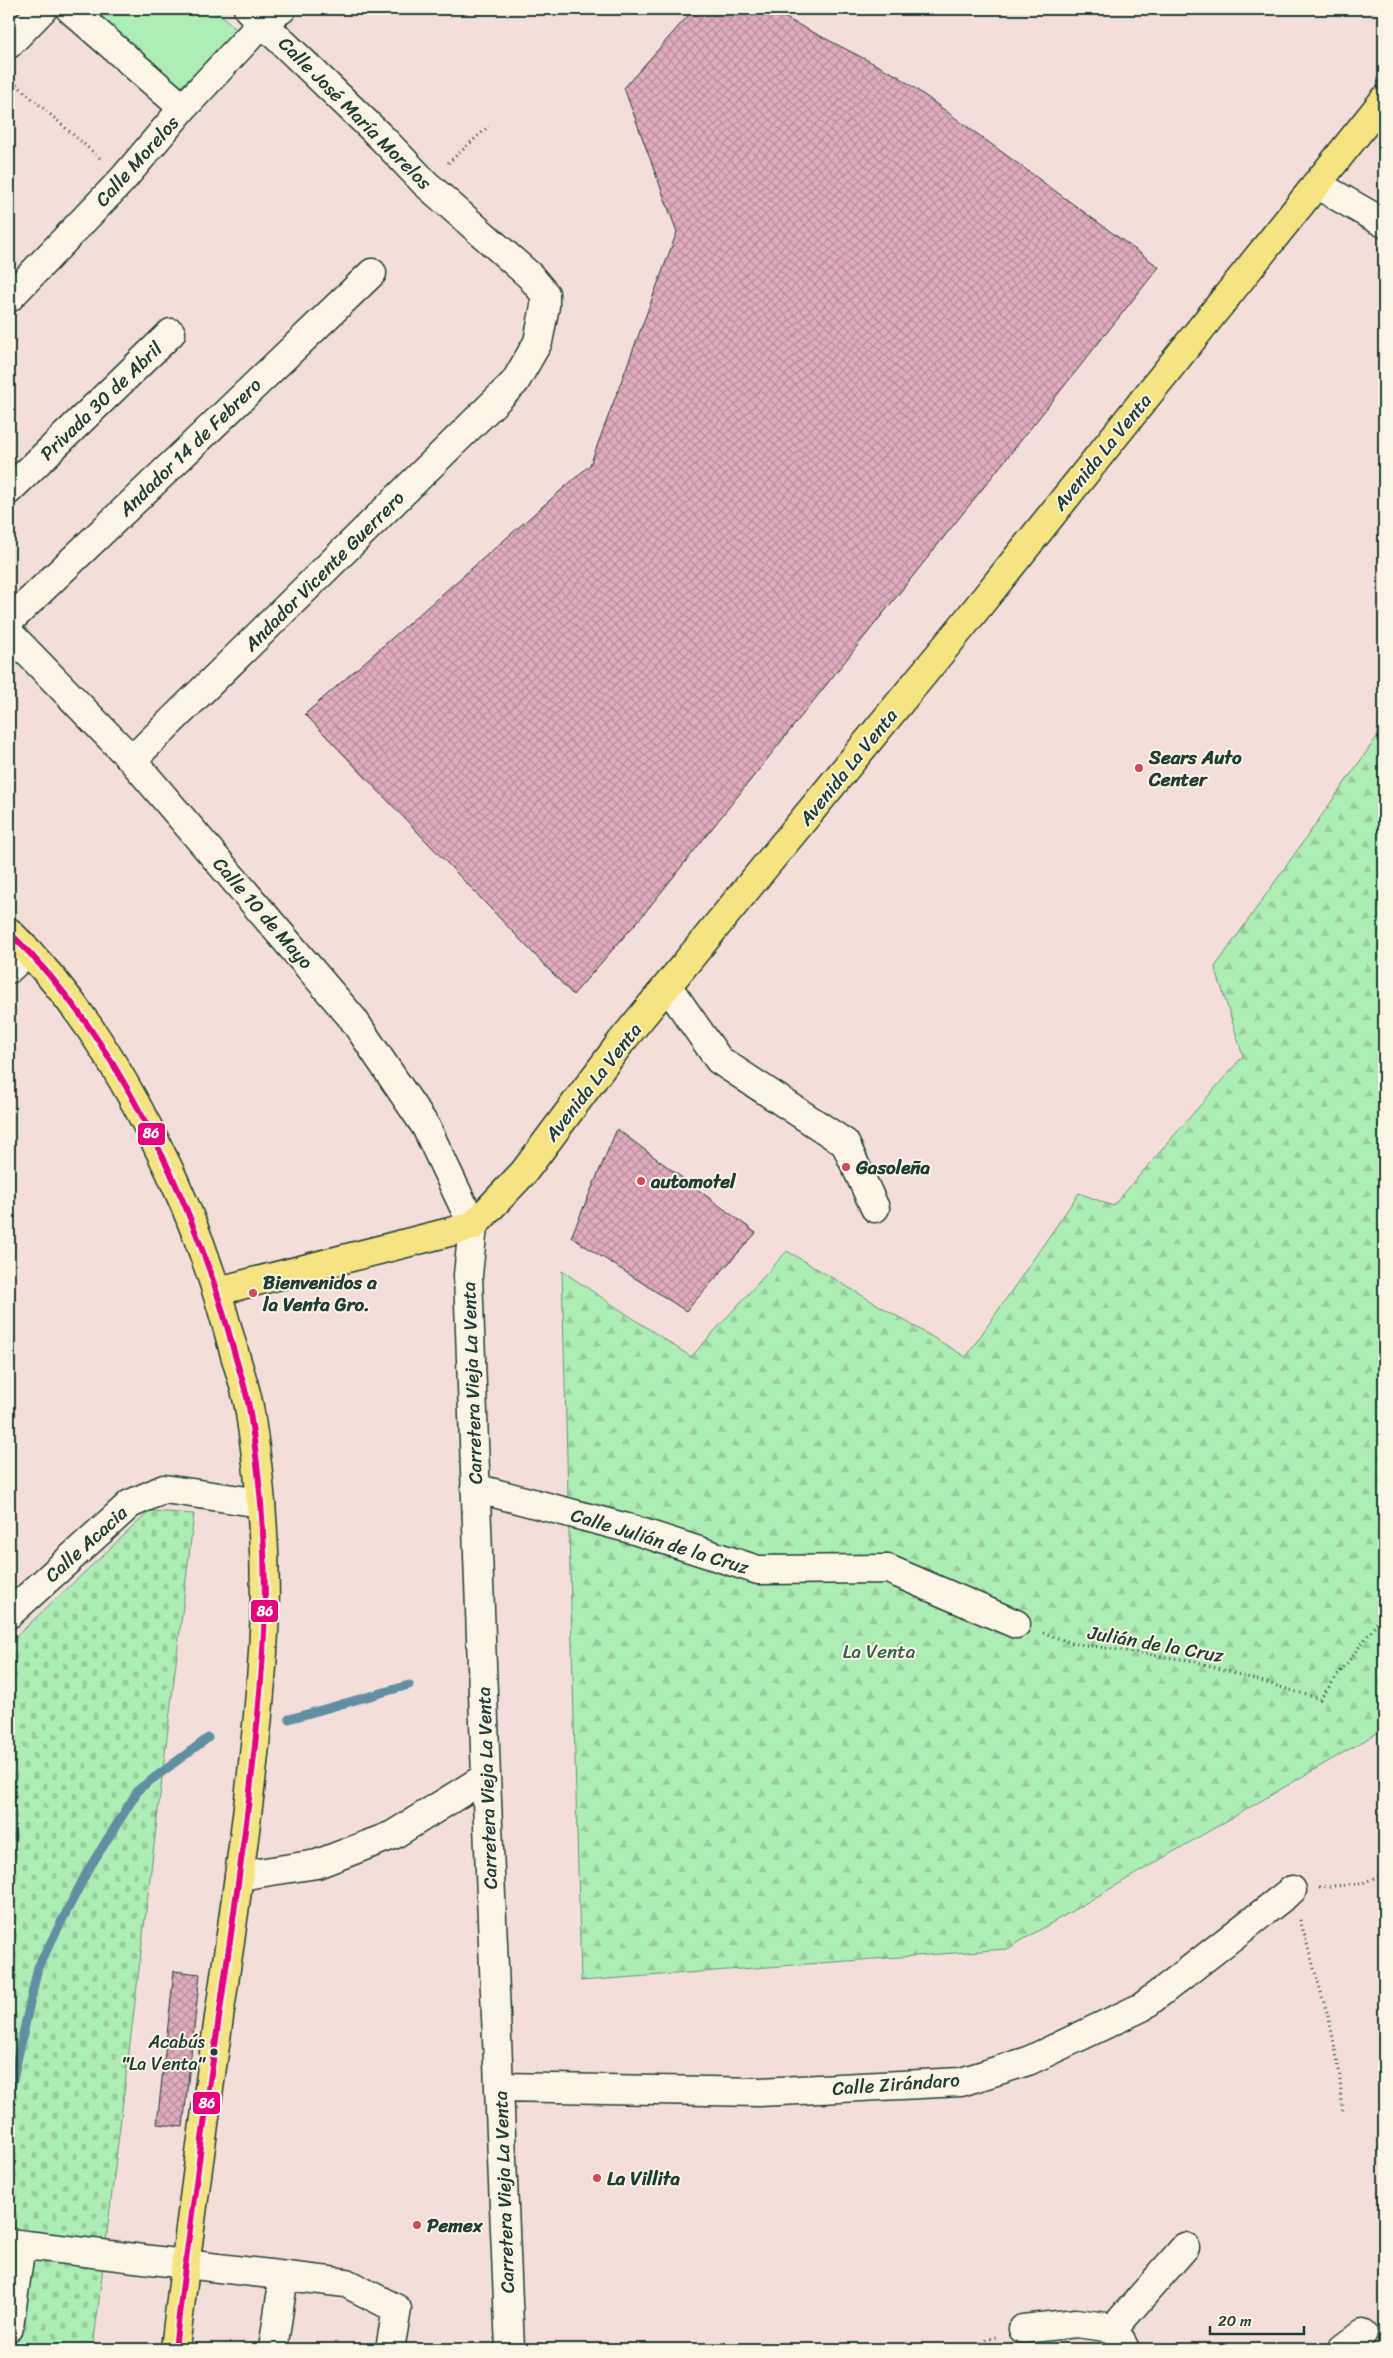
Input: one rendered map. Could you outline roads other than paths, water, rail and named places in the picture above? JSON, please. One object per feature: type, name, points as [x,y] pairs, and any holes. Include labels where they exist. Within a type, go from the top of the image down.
[{"type":"main road","name":"Avenida La Venta","points":[[472,1226],[524,1172],[621,1042],[962,628],[1384,100]]},
{"type":"main road","points":[[9,932],[72,1001],[125,1081],[174,1177],[218,1291],[250,1409],[261,1503],[263,1650],[239,1876],[175,2349]]},
{"type":"main road","points":[[218,1291],[472,1226]]},
{"type":"street","points":[[9,44],[43,9]]},
{"type":"street","points":[[70,9],[183,108]]},
{"type":"street","name":"Calle Morelos","points":[[9,298],[122,179],[264,13]]},
{"type":"street","name":"Calle José María Morelos","points":[[264,13],[425,183],[530,276]]},
{"type":"street","points":[[1316,184],[1384,223]]},
{"type":"street","name":"Andador 14 de Febrero","points":[[9,621],[372,273]]},
{"type":"street","name":"Andador Vicente Guerrero","points":[[132,760],[516,382],[538,342],[545,306],[545,294],[530,276]]},
{"type":"street","name":"Privada 30 de Abril","points":[[9,490],[171,333]]},
{"type":"street","name":"Calle 10 de Mayo","points":[[9,633],[132,760],[353,1019],[426,1127],[472,1226]]},
{"type":"street","points":[[9,969],[28,951]]},
{"type":"street","points":[[668,987],[719,1060],[845,1143],[875,1208]]},
{"type":"street","name":"Carretera Vieja La Venta","points":[[472,1226],[468,1274],[486,1777],[510,2349]]},
{"type":"street","name":"Calle Julián de la Cruz","points":[[476,1488],[631,1529],[758,1570],[888,1569],[1016,1624]]},
{"type":"street","name":"Calle Acacia","points":[[9,1614],[130,1504],[164,1489],[261,1503]]},
{"type":"street","points":[[239,1876],[317,1864],[393,1835],[486,1777]]},
{"type":"street","name":"Calle Zirándaro","points":[[499,2087],[759,2092],[961,2082],[1028,2061],[1142,2007],[1292,1890]]},
{"type":"street","points":[[9,2327],[15,2244],[346,2283],[397,2309],[390,2349]]},
{"type":"street","points":[[1023,2330],[1076,2323],[1119,2339],[1185,2247]]},
{"type":"street","points":[[273,2349],[284,2276]]},
{"type":"waterway","points":[[289,1719],[409,1685]]},
{"type":"waterway","points":[[9,2097],[38,1967],[88,1870],[139,1789],[208,1738]]},
{"type":"place","name":"Sears Auto Center","points":[[1139,768]]},
{"type":"place","name":"Gasoleña","points":[[846,1167]]},
{"type":"place","name":"automotel","points":[[641,1181]]},
{"type":"place","name":"Bienvenidos a la Venta Gro.","points":[[253,1293]]},
{"type":"place","name":"Acabús \"La Venta\"","points":[[214,2052]]},
{"type":"place","name":"La Villita","points":[[597,2178]]},
{"type":"place","name":"Pemex","points":[[417,2225]]},
{"type":"park label","name":"La Venta","points":[[879,1651]]}]
